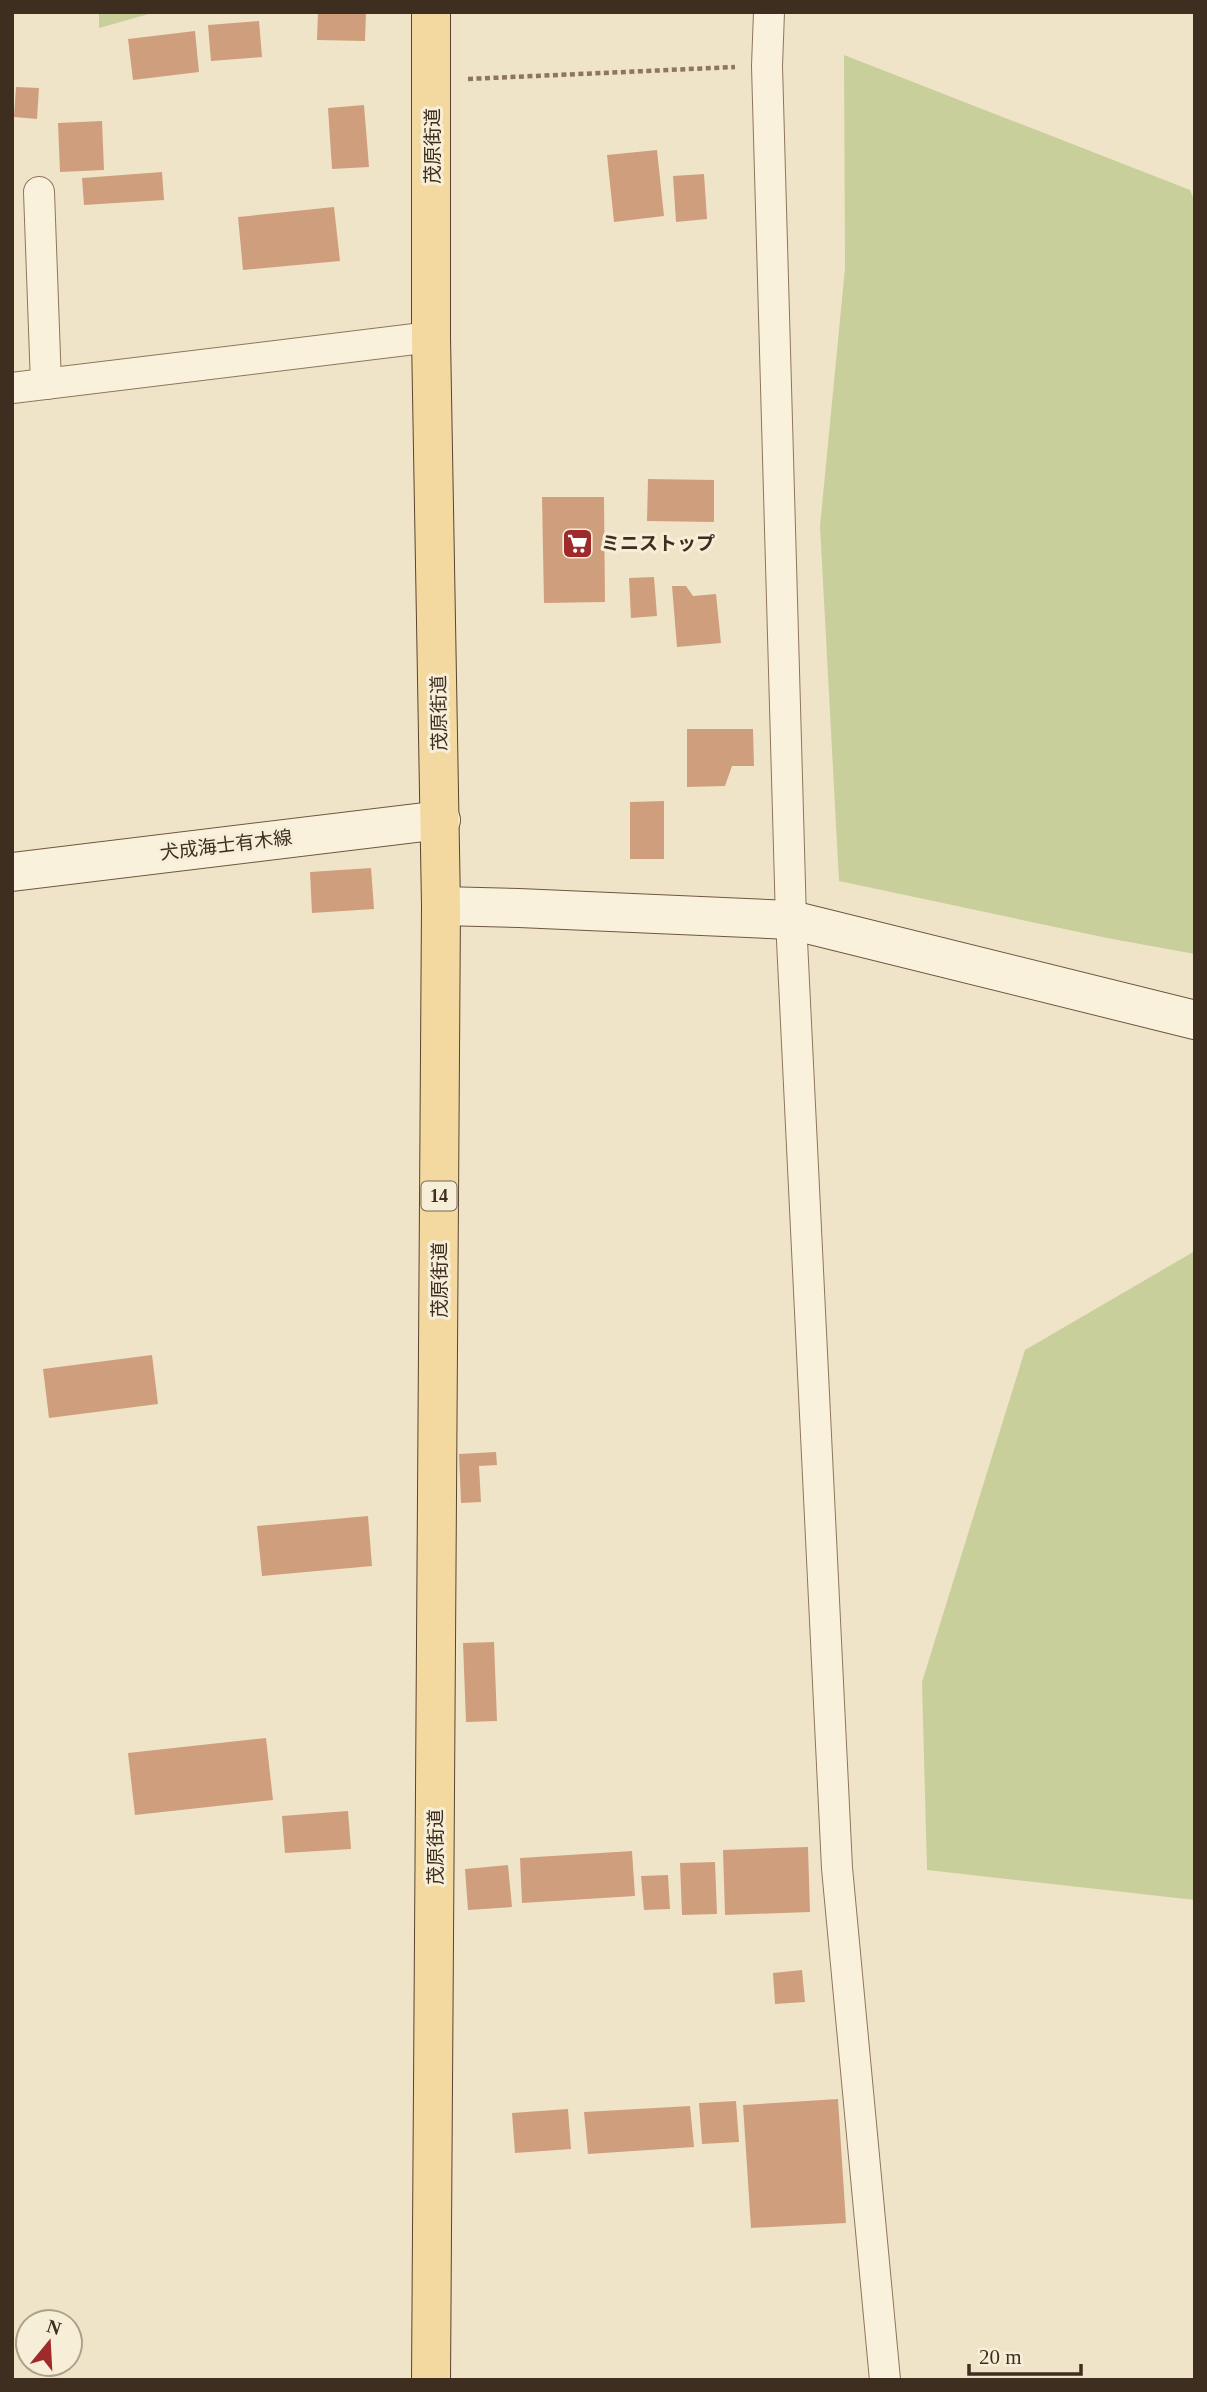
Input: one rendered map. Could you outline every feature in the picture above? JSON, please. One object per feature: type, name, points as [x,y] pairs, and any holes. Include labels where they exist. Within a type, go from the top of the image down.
[{"type":"main road","name":"茂原街道","points":[[431,12],[431,337],[441,820],[431,2380]]},
{"type":"street","points":[[769,12],[767,66],[792,920],[837,1868],[885,2380]]},
{"type":"street","points":[[39,191],[46,384]]},
{"type":"street","points":[[12,388],[431,337]]},
{"type":"street","name":"犬成海士有木線","points":[[12,872],[441,820]]},
{"type":"street","points":[[441,906],[792,920],[1195,1020]]},
{"type":"path","points":[[432,80],[767,66]]},
{"type":"green space","points":[[99,12],[156,12],[99,28]]},
{"type":"green space","points":[[844,55],[1190,190],[1195,202],[1195,954],[839,881],[820,526],[845,268]]},
{"type":"green space","points":[[1195,1251],[1195,1900],[927,1870],[922,1682],[1025,1350]]},
{"type":"building","points":[[318,12],[366,12],[365,41],[317,40]]},
{"type":"building","points":[[259,21],[262,57],[211,61],[208,25]]},
{"type":"building","points":[[195,31],[199,72],[133,80],[128,39]]},
{"type":"building","points":[[16,87],[39,88],[37,119],[14,117]]},
{"type":"building","points":[[364,105],[369,167],[332,169],[328,108]]},
{"type":"building","points":[[102,121],[104,170],[60,172],[58,123]]},
{"type":"building","points":[[657,150],[664,216],[614,222],[607,155]]},
{"type":"building","points":[[162,172],[164,200],[84,205],[82,178]]},
{"type":"building","points":[[704,174],[707,219],[676,222],[673,176]]},
{"type":"building","points":[[334,207],[340,261],[243,270],[238,217]]},
{"type":"building","points":[[648,479],[714,480],[714,522],[647,521]]},
{"type":"building","points":[[542,497],[604,497],[605,602],[544,603]]},
{"type":"building","points":[[654,577],[657,616],[631,618],[629,578]]},
{"type":"building","points":[[672,586],[686,586],[693,596],[716,594],[721,643],[677,647]]},
{"type":"building","points":[[687,729],[753,729],[754,766],[732,766],[725,786],[687,787]]},
{"type":"building","points":[[664,801],[664,859],[630,859],[630,802]]},
{"type":"building","points":[[371,868],[374,909],[312,913],[310,872]]},
{"type":"building","points":[[152,1355],[158,1404],[49,1418],[43,1369]]},
{"type":"building","points":[[496,1452],[497,1465],[479,1466],[481,1502],[461,1503],[459,1454]]},
{"type":"building","points":[[368,1516],[372,1566],[262,1576],[257,1526]]},
{"type":"building","points":[[494,1642],[497,1721],[466,1722],[463,1643]]},
{"type":"building","points":[[266,1738],[273,1800],[135,1815],[128,1753]]},
{"type":"building","points":[[348,1811],[351,1849],[285,1853],[282,1816]]},
{"type":"building","points":[[808,1847],[810,1912],[725,1915],[723,1850]]},
{"type":"building","points":[[632,1851],[635,1896],[522,1903],[520,1858]]},
{"type":"building","points":[[715,1862],[717,1914],[682,1915],[680,1863]]},
{"type":"building","points":[[508,1865],[512,1907],[468,1910],[465,1869]]},
{"type":"building","points":[[668,1875],[670,1909],[644,1910],[641,1876]]},
{"type":"building","points":[[802,1970],[805,2002],[775,2004],[773,1973]]},
{"type":"building","points":[[838,2099],[846,2223],[751,2228],[743,2105]]},
{"type":"building","points":[[736,2101],[739,2142],[702,2144],[699,2103]]},
{"type":"building","points":[[690,2106],[694,2147],[588,2154],[584,2112]]},
{"type":"building","points":[[568,2109],[571,2149],[515,2153],[512,2113]]},
{"type":"place","name":"ミニストップ","points":[[578,543]]}]
